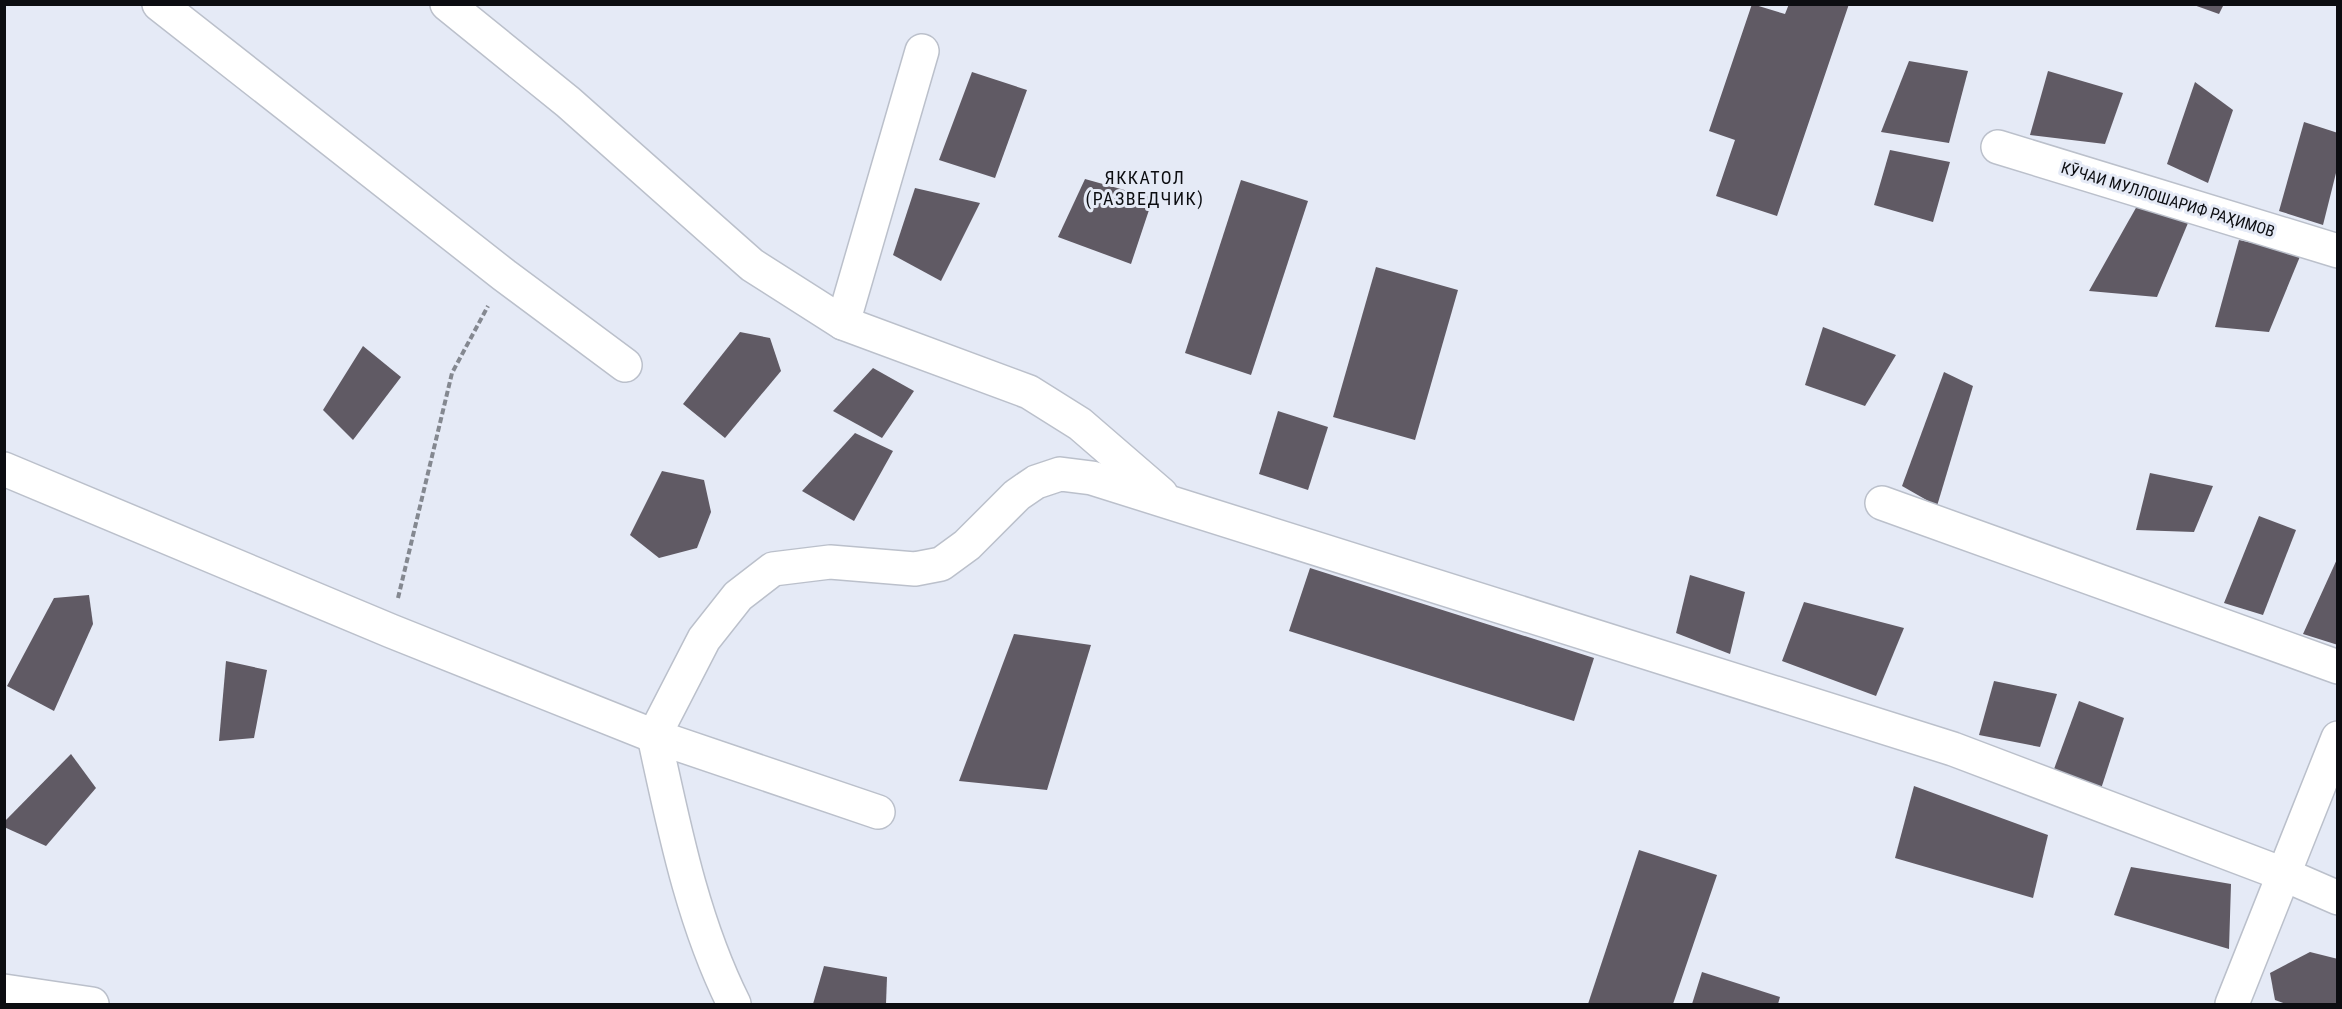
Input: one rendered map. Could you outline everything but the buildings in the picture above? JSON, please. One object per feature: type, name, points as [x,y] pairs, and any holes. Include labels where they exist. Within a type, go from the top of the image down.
[{"type":"street","points":[[159,4],[504,275],[625,365]]},
{"type":"street","points":[[447,4],[568,102],[752,265],[843,323],[1029,392],[1080,424],[1172,503]]},
{"type":"street","points":[[843,323],[922,51]]},
{"type":"street","name":"КӮЧАИ МУЛЛОШАРИФ РАҲИМОВ","points":[[1998,147],[2337,251]]},
{"type":"street","points":[[4,469],[391,631],[654,736],[878,812]]},
{"type":"street","points":[[734,1005],[715,967],[697,909],[678,844],[654,736],[704,639],[738,596],[774,569],[830,562],[915,569],[941,564],[967,545],[1017,495],[1036,482],[1060,474],[1092,478],[1953,749],[2283,874],[2337,898]]},
{"type":"street","points":[[1882,502],[2337,667]]},
{"type":"street","points":[[2232,1005],[2337,738]]},
{"type":"street","points":[[4,991],[92,1005]]},
{"type":"path","points":[[391,631],[452,373],[504,275]]},
{"type":"district","name":"ЯККАТОЛ (РАЗВЕДЧИК)","points":[[1145,188]]}]
